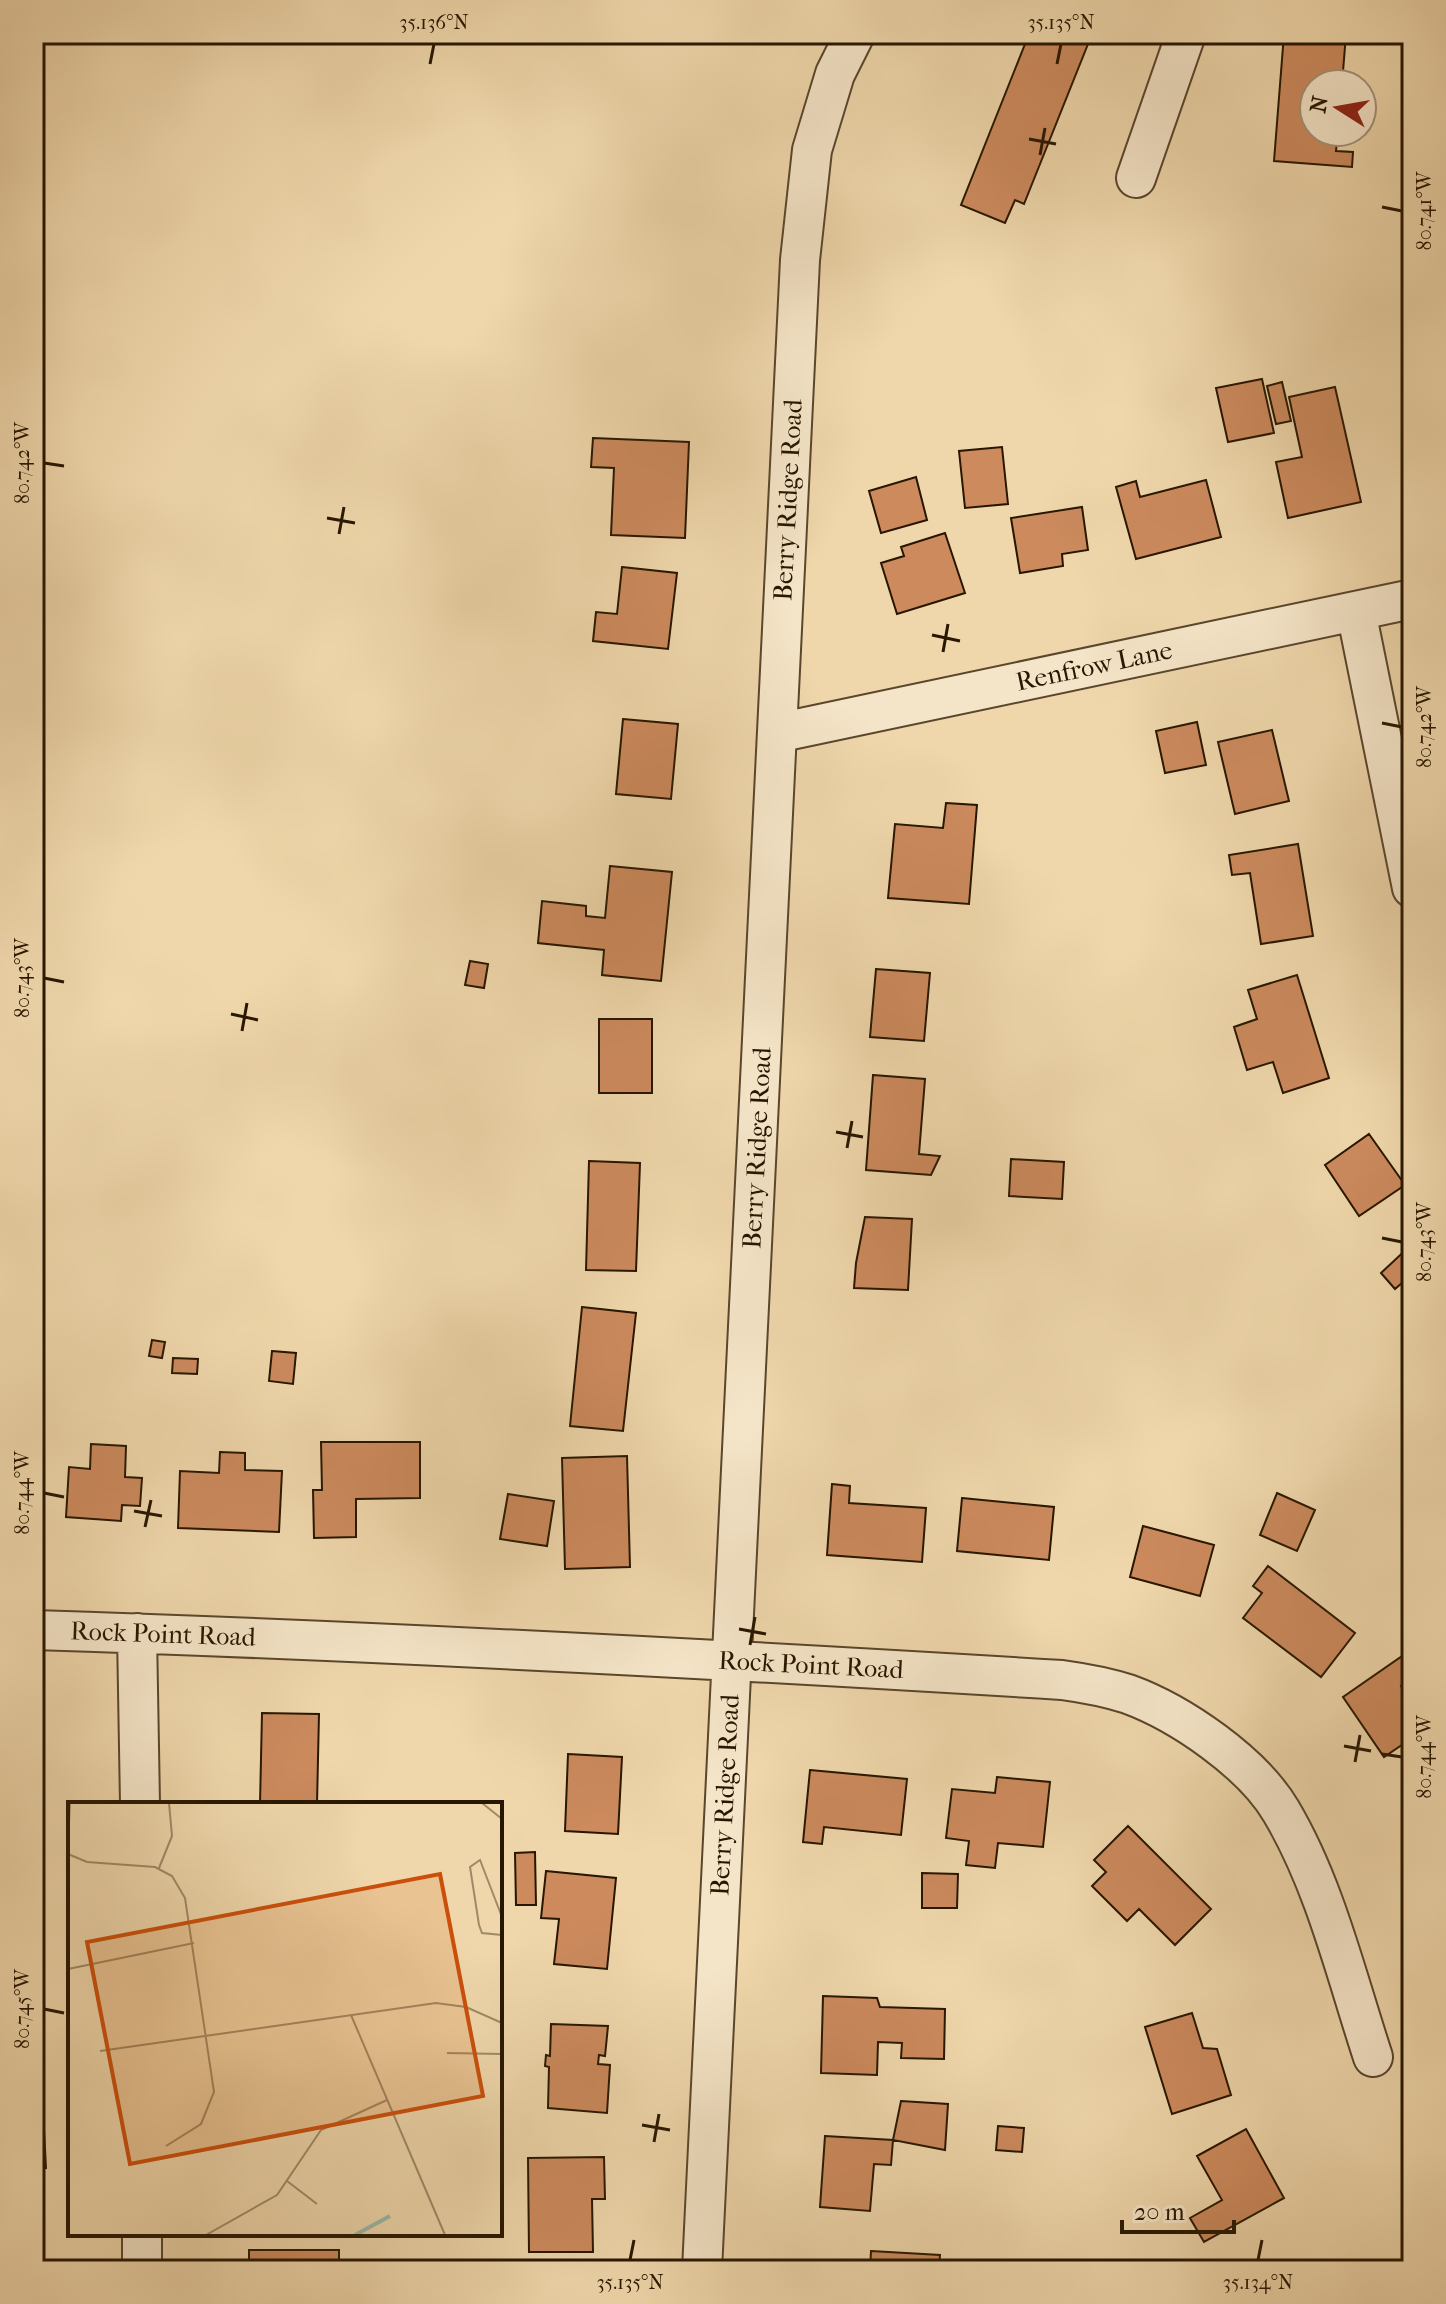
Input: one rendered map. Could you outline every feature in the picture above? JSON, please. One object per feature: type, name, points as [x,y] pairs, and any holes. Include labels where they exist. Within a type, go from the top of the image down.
[{"type":"street","name":"Berry Ridge Road","points":[[702,2270],[800,260],[812,150],[835,74],[855,34]]},
{"type":"street","points":[[1136,178],[1186,34]]},
{"type":"street","name":"Renfrow Lane","points":[[777,733],[1412,599]]},
{"type":"street","points":[[1356,611],[1412,888]]},
{"type":"street","name":"Rock Point Road","points":[[34,1630],[466,1646],[732,1660],[1062,1680],[1128,1694],[1169,1712],[1232,1757],[1259,1782],[1281,1810],[1317,1887],[1373,2057]]},
{"type":"street","points":[[137,1633],[140,1802]]},
{"type":"street","points":[[142,2236],[142,2270]]},
{"type":"building","points":[[1029,34],[1092,34],[1024,204],[1015,200],[1005,223],[961,205]]},
{"type":"building","points":[[1284,34],[1346,34],[1343,68],[1298,68],[1298,148],[1336,148],[1336,151],[1353,152],[1352,167],[1274,161]]},
{"type":"building","points":[[1262,379],[1274,433],[1228,442],[1216,388]]},
{"type":"building","points":[[1282,382],[1291,421],[1276,424],[1267,386]]},
{"type":"building","points":[[1335,387],[1361,502],[1288,518],[1276,462],[1302,457],[1289,397]]},
{"type":"building","points":[[1412,430],[1412,472],[1404,432]]},
{"type":"building","points":[[593,438],[689,442],[685,538],[611,535],[614,468],[591,467]]},
{"type":"building","points":[[1002,447],[1008,504],[965,508],[959,451]]},
{"type":"building","points":[[916,477],[927,520],[881,533],[869,491]]},
{"type":"building","points":[[1206,480],[1221,537],[1136,559],[1116,487],[1136,481],[1140,497]]},
{"type":"building","points":[[1082,507],[1088,550],[1062,554],[1063,566],[1020,573],[1011,518]]},
{"type":"building","points":[[945,533],[965,593],[897,614],[881,563],[904,556],[901,547]]},
{"type":"building","points":[[622,567],[677,573],[668,649],[593,641],[596,612],[617,614]]},
{"type":"building","points":[[623,719],[678,724],[671,799],[616,794]]},
{"type":"building","points":[[1197,722],[1206,765],[1165,773],[1156,731]]},
{"type":"building","points":[[1272,730],[1289,801],[1235,814],[1218,742]]},
{"type":"building","points":[[946,803],[977,805],[969,904],[888,898],[895,824],[943,828]]},
{"type":"building","points":[[1298,844],[1313,936],[1261,944],[1250,873],[1232,875],[1229,855]]},
{"type":"building","points":[[610,866],[672,872],[661,981],[602,975],[604,950],[538,943],[542,901],[586,906],[586,916],[605,918]]},
{"type":"building","points":[[470,961],[488,964],[484,988],[465,985]]},
{"type":"building","points":[[876,969],[930,973],[924,1041],[870,1037]]},
{"type":"building","points":[[1297,975],[1329,1078],[1283,1093],[1273,1062],[1247,1070],[1234,1027],[1257,1019],[1248,990]]},
{"type":"building","points":[[599,1019],[652,1019],[652,1093],[599,1093]]},
{"type":"building","points":[[873,1075],[925,1079],[919,1154],[940,1156],[931,1175],[866,1170]]},
{"type":"building","points":[[1369,1134],[1405,1185],[1359,1216],[1325,1165]]},
{"type":"building","points":[[1011,1159],[1064,1162],[1062,1199],[1009,1196]]},
{"type":"building","points":[[589,1161],[640,1163],[636,1271],[586,1270]]},
{"type":"building","points":[[865,1217],[912,1219],[908,1290],[854,1288]]},
{"type":"building","points":[[1412,1244],[1412,1276],[1395,1289],[1381,1273]]},
{"type":"building","points":[[582,1307],[636,1313],[623,1431],[570,1426]]},
{"type":"building","points":[[152,1340],[165,1342],[162,1358],[149,1356]]},
{"type":"building","points":[[272,1351],[296,1353],[293,1384],[269,1381]]},
{"type":"building","points":[[173,1358],[198,1359],[197,1374],[172,1373]]},
{"type":"building","points":[[321,1442],[420,1442],[420,1498],[356,1499],[356,1537],[314,1538],[313,1490],[322,1490]]},
{"type":"building","points":[[91,1444],[126,1446],[125,1477],[142,1478],[140,1506],[122,1505],[121,1521],[66,1517],[69,1467],[90,1469]]},
{"type":"building","points":[[220,1452],[245,1453],[245,1470],[282,1471],[279,1532],[178,1528],[180,1471],[219,1473]]},
{"type":"building","points":[[627,1456],[630,1567],[565,1569],[562,1458]]},
{"type":"building","points":[[832,1484],[850,1486],[849,1503],[926,1508],[922,1562],[827,1555]]},
{"type":"building","points":[[1277,1493],[1315,1510],[1297,1551],[1260,1535]]},
{"type":"building","points":[[508,1494],[554,1501],[547,1546],[500,1539]]},
{"type":"building","points":[[962,1498],[1054,1507],[1049,1560],[957,1551]]},
{"type":"building","points":[[1143,1526],[1214,1545],[1200,1596],[1130,1577]]},
{"type":"building","points":[[1268,1566],[1355,1633],[1321,1677],[1243,1618],[1262,1593],[1253,1586]]},
{"type":"building","points":[[1408,1652],[1412,1658],[1412,1678],[1401,1686],[1412,1703],[1412,1738],[1384,1757],[1343,1697]]},
{"type":"building","points":[[262,1713],[319,1714],[317,1802],[260,1802]]},
{"type":"building","points":[[568,1754],[622,1757],[618,1834],[565,1831]]},
{"type":"building","points":[[810,1770],[907,1779],[901,1835],[824,1827],[822,1844],[803,1842]]},
{"type":"building","points":[[997,1777],[1050,1782],[1043,1847],[998,1843],[995,1868],[966,1865],[969,1841],[946,1838],[952,1789],[995,1793]]},
{"type":"building","points":[[1128,1826],[1211,1909],[1175,1945],[1139,1909],[1127,1921],[1092,1886],[1106,1872],[1094,1860]]},
{"type":"building","points":[[535,1852],[536,1905],[516,1905],[515,1853]]},
{"type":"building","points":[[546,1871],[616,1878],[607,1969],[554,1964],[559,1919],[541,1918]]},
{"type":"building","points":[[922,1873],[958,1874],[957,1908],[922,1908]]},
{"type":"building","points":[[823,1996],[877,1998],[880,2007],[945,2009],[944,2059],[901,2058],[902,2043],[878,2042],[877,2075],[821,2073]]},
{"type":"building","points":[[1192,2013],[1203,2048],[1217,2049],[1231,2095],[1172,2114],[1145,2027]]},
{"type":"building","points":[[551,2024],[608,2026],[605,2056],[599,2055],[598,2064],[610,2065],[607,2113],[548,2108],[549,2067],[545,2066],[546,2055],[550,2056]]},
{"type":"building","points":[[901,2101],[948,2104],[945,2150],[893,2140]]},
{"type":"building","points":[[998,2126],[1024,2128],[1022,2152],[996,2150]]},
{"type":"building","points":[[1246,2129],[1284,2198],[1204,2242],[1190,2218],[1222,2200],[1197,2156]]},
{"type":"building","points":[[44,2130],[46,2168],[34,2169],[34,2131]]},
{"type":"building","points":[[825,2136],[893,2140],[891,2165],[874,2164],[870,2211],[820,2207]]},
{"type":"building","points":[[604,2157],[605,2199],[592,2199],[593,2252],[529,2252],[528,2158]]},
{"type":"building","points":[[249,2250],[339,2250],[339,2270],[249,2270]]},
{"type":"building","points":[[871,2251],[940,2255],[939,2270],[870,2270]]}]
